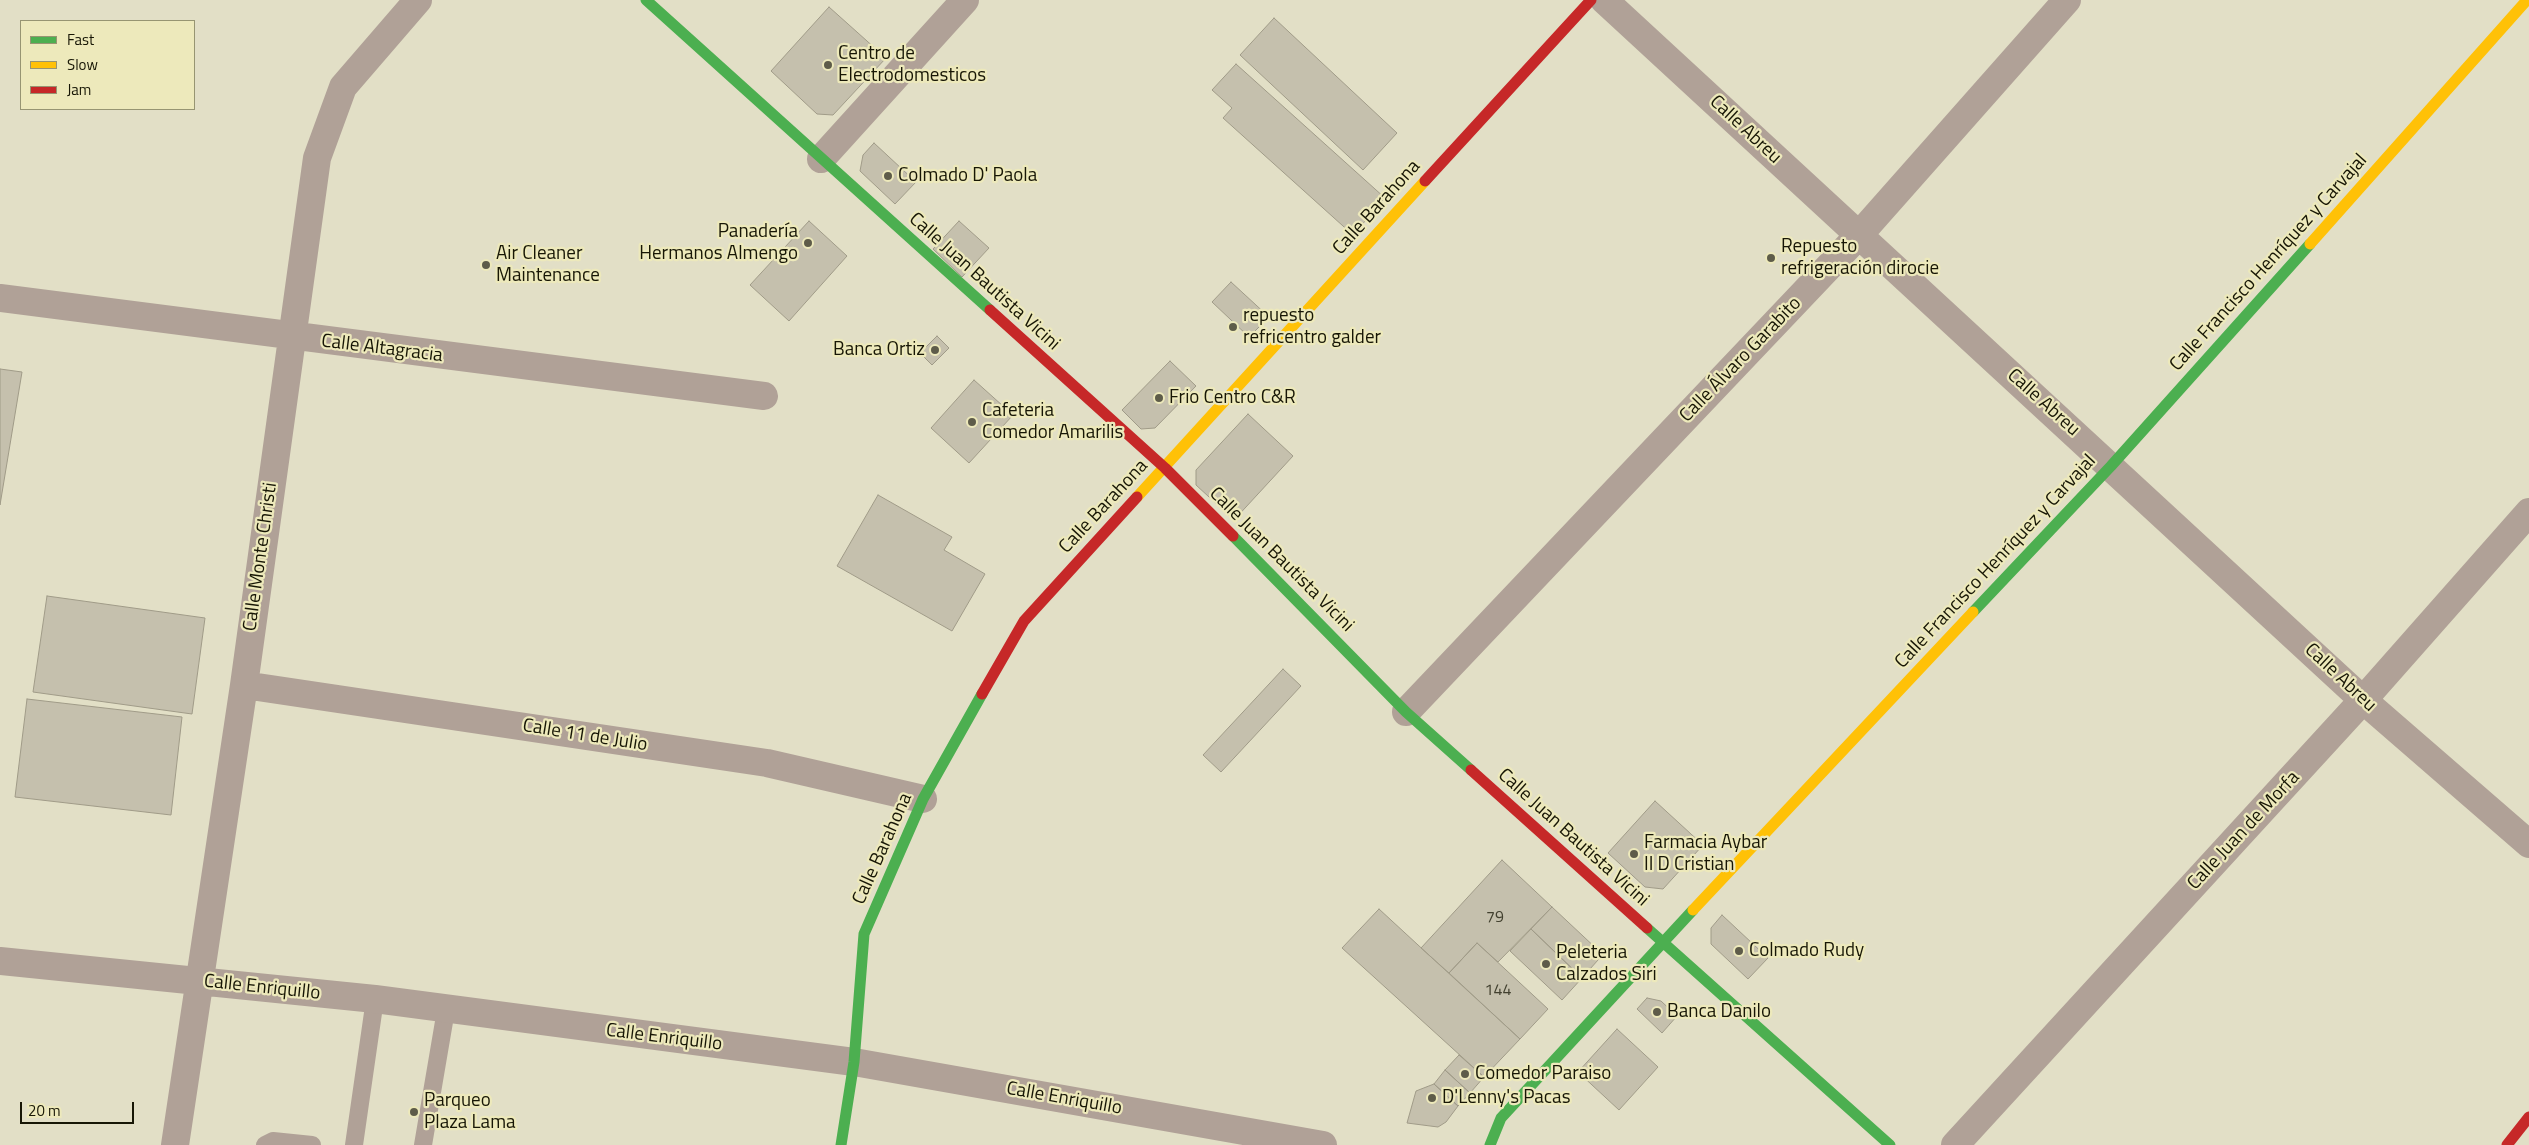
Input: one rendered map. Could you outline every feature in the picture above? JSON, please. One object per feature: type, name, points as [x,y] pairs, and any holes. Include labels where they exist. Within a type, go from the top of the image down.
[{"type":"street","name":"Calle Monte Christi","points":[[175,1145],[244,685],[317,158],[343,87],[418,0]]},
{"type":"street","name":"Calle Juan Bautista Vicini","points":[[646,0],[820,159],[1165,468],[1406,712],[1890,1145]]},
{"type":"street","points":[[820,159],[965,0]]},
{"type":"street","name":"Calle Barahona","points":[[841,1145],[854,1062],[864,934],[923,799],[1024,621],[1590,0]]},
{"type":"street","name":"Calle Abreu","points":[[1604,0],[2364,700],[2529,844]]},
{"type":"street","name":"Calle Álvaro Garabito","points":[[1406,712],[1859,235],[2067,0]]},
{"type":"street","name":"Calle Francisco Henríquez y Carvajal","points":[[1490,1145],[1501,1118],[1663,941],[2111,466],[2528,0]]},
{"type":"street","name":"Calle Altagracia","points":[[0,298],[291,337],[764,396]]},
{"type":"street","name":"Calle Juan de Morfa","points":[[1954,1145],[2364,700],[2529,512]]},
{"type":"street","name":"Calle 11 de Julio","points":[[244,685],[767,763],[923,799]]},
{"type":"street","name":"Calle Enriquillo","points":[[0,962],[375,999],[446,1010],[854,1062],[1323,1145]]},
{"type":"street","points":[[2507,1145],[2529,1118]]},
{"type":"lane","points":[[354,1145],[375,999]]},
{"type":"lane","points":[[423,1145],[446,1010]]},
{"type":"lane","points":[[264,1145],[273,1141],[312,1145]]},
{"type":"building","name":"Centro de Electrodomesticos","points":[[829,7],[886,58],[833,115],[817,114],[771,71]]},
{"type":"building","points":[[1274,18],[1397,133],[1363,170],[1240,55]]},
{"type":"building","points":[[1236,64],[1385,198],[1353,235],[1223,118],[1232,108],[1212,90]]},
{"type":"building","name":"Colmado D' Paola","points":[[874,143],[916,182],[895,204],[860,171],[863,155]]},
{"type":"building","points":[[809,221],[847,256],[789,321],[750,285]]},
{"type":"building","points":[[959,221],[989,248],[962,277],[933,249]]},
{"type":"building","points":[[1231,282],[1269,317],[1249,337],[1212,302]]},
{"type":"building","name":"Banca Ortiz","points":[[937,336],[949,348],[932,365],[920,353]]},
{"type":"building","name":"Frio Centro C&R","points":[[1170,361],[1196,386],[1155,428],[1141,429],[1122,410]]},
{"type":"building","points":[[0,369],[22,372],[0,505]]},
{"type":"building","name":"Cafeteria Comedor Amarilis","points":[[974,380],[1013,415],[969,463],[931,428]]},
{"type":"building","points":[[1248,414],[1293,456],[1234,520],[1196,485],[1196,470]]},
{"type":"building","points":[[878,495],[952,537],[944,550],[985,574],[952,631],[837,566]]},
{"type":"building","points":[[47,596],[205,618],[192,714],[33,692]]},
{"type":"building","points":[[1283,669],[1301,686],[1221,772],[1203,755]]},
{"type":"building","points":[[27,699],[182,717],[171,815],[15,797]]},
{"type":"building","points":[[1655,801],[1703,845],[1663,889],[1645,887],[1608,853]]},
{"type":"building","points":[[1502,860],[1552,907],[1498,962],[1477,943],[1449,973],[1421,948]]},
{"type":"building","points":[[1552,907],[1599,951],[1598,960],[1582,978],[1531,929]]},
{"type":"building","points":[[1379,909],[1520,1039],[1484,1077],[1342,948]]},
{"type":"building","name":"Colmado Rudy","points":[[1722,915],[1768,958],[1748,979],[1711,944],[1711,928]]},
{"type":"building","name":"Peleteria Calzados Siri","points":[[1531,929],[1582,978],[1562,1000],[1510,951]]},
{"type":"building","points":[[1477,943],[1548,1009],[1520,1039],[1449,973]]},
{"type":"building","name":"Banca Danilo","points":[[1647,998],[1661,1001],[1677,1016],[1662,1033],[1637,1009]]},
{"type":"building","points":[[1617,1029],[1658,1067],[1619,1110],[1578,1072]]},
{"type":"building","name":"Comedor Paraiso","points":[[1459,1055],[1484,1077],[1470,1093],[1445,1070]]},
{"type":"building","points":[[1445,1070],[1470,1093],[1458,1106],[1434,1084]]},
{"type":"building","name":"D'Lenny's Pacas","points":[[1434,1084],[1458,1106],[1446,1122],[1438,1127],[1407,1123],[1416,1091]]},
{"type":"traffic: fast","points":[[646,0],[990,310]]},
{"type":"traffic: fast","points":[[1973,612],[2111,466],[2310,244]]},
{"type":"traffic: fast","points":[[1233,536],[1406,712],[1471,770]]},
{"type":"traffic: fast","points":[[841,1145],[854,1062],[864,934],[923,799],[982,694]]},
{"type":"traffic: fast","points":[[1490,1145],[1501,1118],[1693,910]]},
{"type":"traffic: fast","points":[[1647,928],[1890,1145]]},
{"type":"traffic: slow","points":[[2310,244],[2527,0]]},
{"type":"traffic: slow","points":[[1137,497],[1425,181]]},
{"type":"traffic: slow","points":[[1693,910],[1973,612]]},
{"type":"traffic: jam","points":[[1425,181],[1591,0]]},
{"type":"traffic: jam","points":[[990,310],[1165,468],[1233,536]]},
{"type":"traffic: jam","points":[[982,694],[1024,621],[1137,497]]},
{"type":"traffic: jam","points":[[1471,770],[1647,928]]},
{"type":"traffic: jam","points":[[2507,1145],[2529,1117]]},
{"type":"place","name":"Centro de Electrodomesticos","points":[[828,65]]},
{"type":"place","name":"Colmado D' Paola","points":[[888,176]]},
{"type":"place","name":"Panadería Hermanos Almengo","points":[[808,243]]},
{"type":"place","name":"Repuesto refrigeración dirocie","points":[[1771,258]]},
{"type":"place","name":"Air Cleaner Maintenance","points":[[486,265]]},
{"type":"place","name":"repuesto refricentro galder","points":[[1233,327]]},
{"type":"place","name":"Banca Ortiz","points":[[935,350]]},
{"type":"place","name":"Frio Centro C&R","points":[[1159,398]]},
{"type":"place","name":"Cafeteria Comedor Amarilis","points":[[972,422]]},
{"type":"place","name":"Farmacia Aybar II D Cristian","points":[[1634,854]]},
{"type":"place","name":"Colmado Rudy","points":[[1739,951]]},
{"type":"place","name":"Peleteria Calzados Siri","points":[[1546,964]]},
{"type":"place","name":"Banca Danilo","points":[[1657,1012]]},
{"type":"place","name":"Comedor Paraiso","points":[[1465,1074]]},
{"type":"place","name":"D'Lenny's Pacas","points":[[1432,1098]]},
{"type":"place","name":"Parqueo Plaza Lama","points":[[414,1112]]}]
